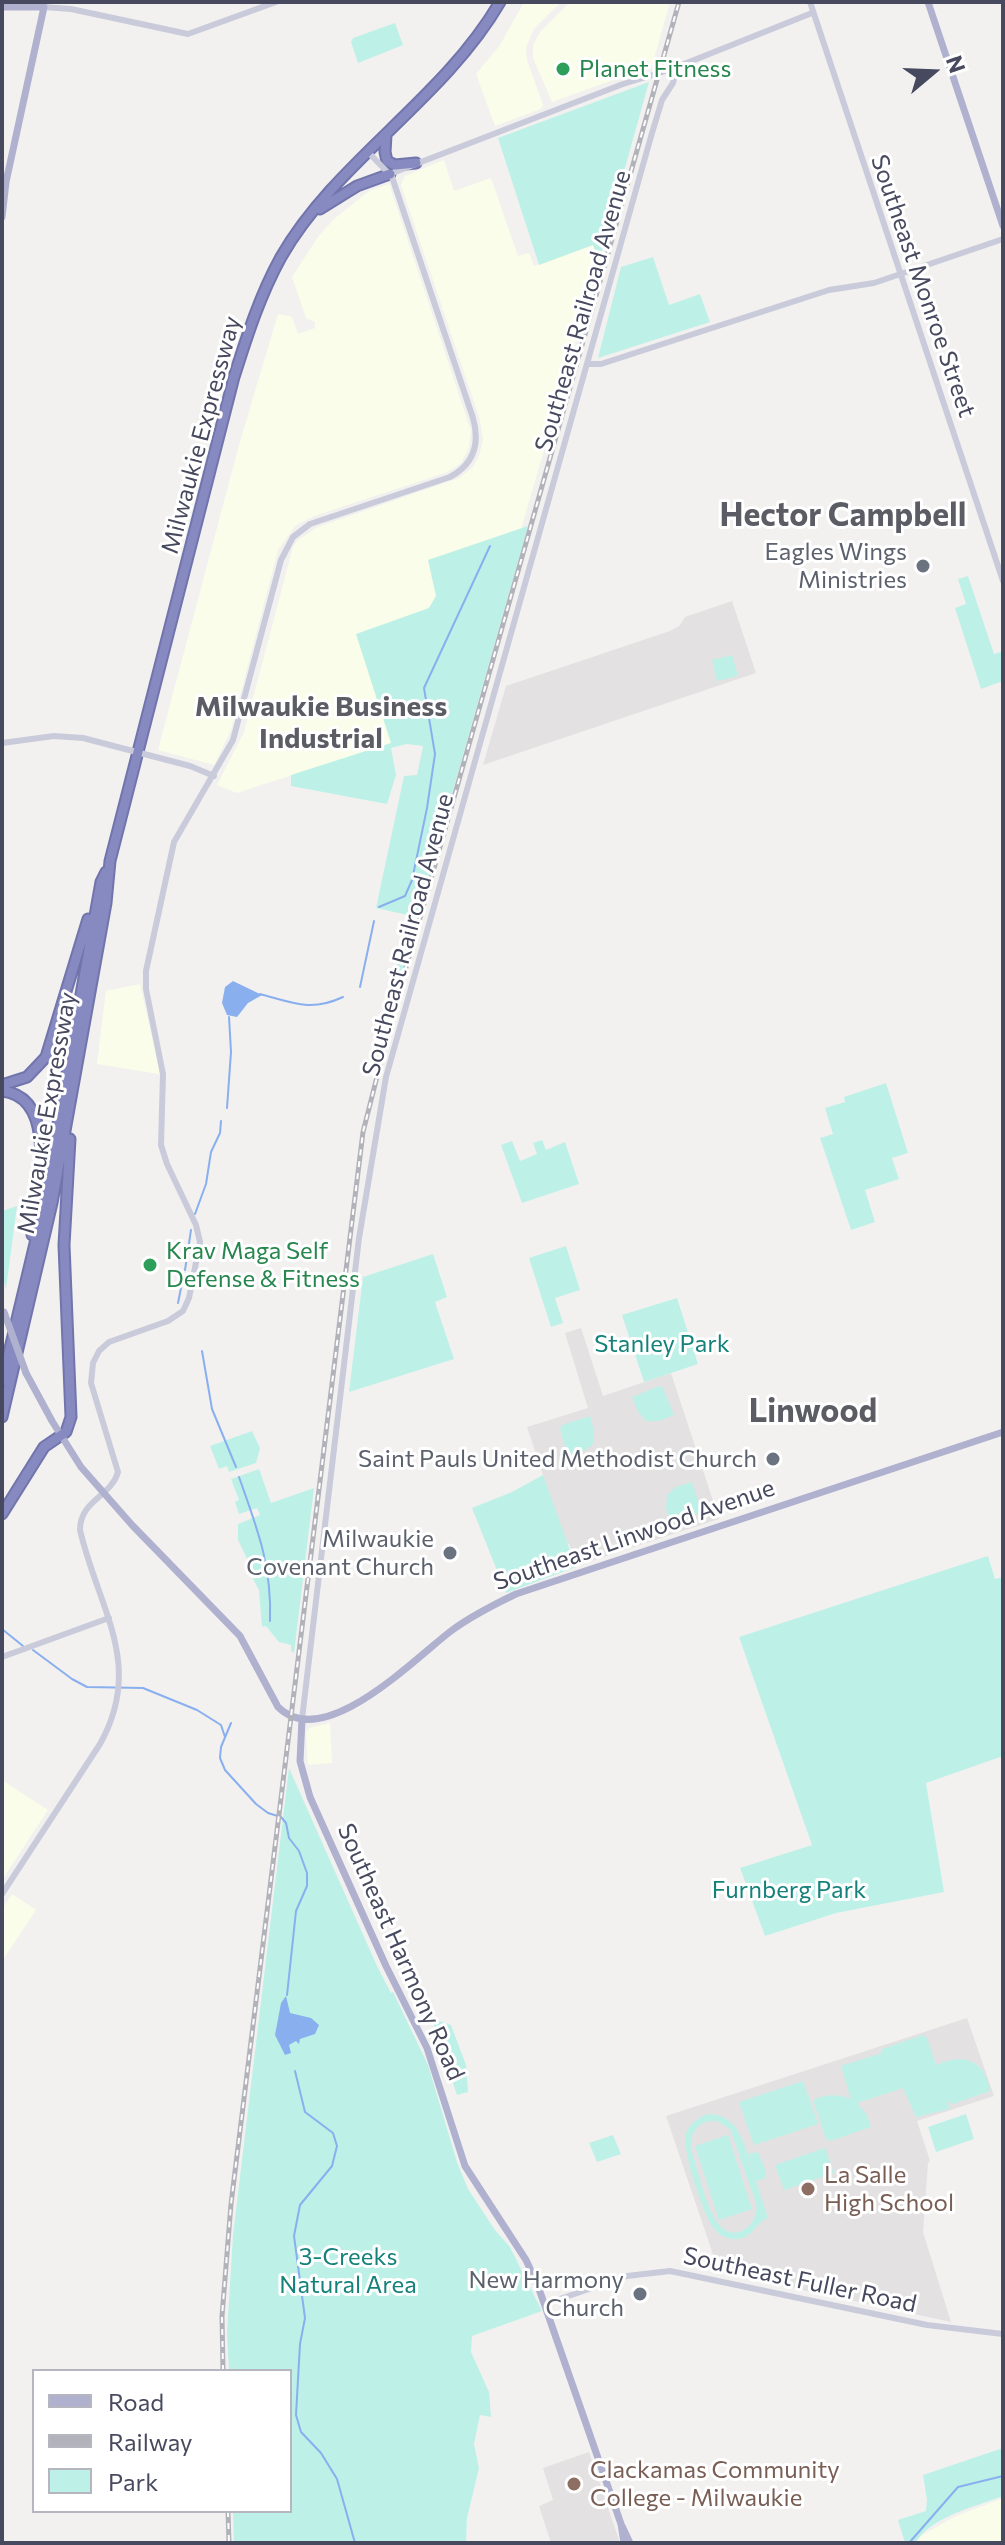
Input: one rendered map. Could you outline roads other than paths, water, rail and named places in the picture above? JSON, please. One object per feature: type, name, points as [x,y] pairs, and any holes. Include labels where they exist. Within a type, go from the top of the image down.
[{"type":"highway","name":"Milwaukie Expressway","points":[[2,1382],[47,1184],[101,882],[110,861],[255,312],[282,256],[314,213],[452,68],[477,38],[500,2]]},
{"type":"highway","points":[[386,135],[385,155],[390,163],[416,163]]},
{"type":"highway","points":[[314,213],[349,190],[390,174]]},
{"type":"highway","name":"Milwaukie Expressway","points":[[2,1417],[40,1263],[106,903],[110,861]]},
{"type":"highway","points":[[2,1088],[27,1077],[46,1057],[101,882]]},
{"type":"highway","points":[[2,1514],[44,1447],[67,1430],[72,1410],[64,1216],[74,1080]]},
{"type":"highway","points":[[2,1088],[28,1103],[36,1116],[40,1132],[26,1286]]},
{"type":"main road","points":[[928,2],[1003,226]]},
{"type":"main road","points":[[2,7],[45,5],[6,182],[2,217]]},
{"type":"main road","points":[[3,1308],[26,1373],[61,1436],[102,1492],[240,1636],[278,1707],[290,1717],[302,1719]]},
{"type":"main road","name":"Southeast Linwood Avenue","points":[[302,1719],[329,1715],[373,1694],[457,1627],[516,1594],[1003,1432]]},
{"type":"main road","name":"Southeast Harmony Road","points":[[302,1719],[300,1761],[310,1797],[386,1966],[427,2048],[465,2166],[526,2260],[545,2304],[630,2543]]},
{"type":"main road","name":"Southeast Harmony Road","points":[[621,2524],[624,2543]]},
{"type":"street","points":[[45,5],[188,34],[276,2]]},
{"type":"street","name":"Southeast Monroe Street","points":[[810,2],[1003,581]]},
{"type":"street","points":[[390,174],[812,13]]},
{"type":"street","name":"Southeast Railroad Avenue","points":[[302,1719],[359,1238],[386,1077],[657,118],[675,77],[676,70],[672,68]]},
{"type":"street","points":[[2,1894],[94,1755],[117,1702],[120,1679],[117,1646],[79,1527],[86,1508],[115,1480],[118,1470],[91,1383],[93,1363],[99,1351],[112,1340],[168,1321],[179,1314],[189,1298],[199,1252],[197,1228],[161,1145],[163,1074],[145,979],[173,845],[214,776],[237,728],[281,560],[291,539],[314,523],[450,477],[465,467],[475,448],[475,427],[390,174],[369,153]]},
{"type":"street","points":[[587,364],[601,364],[829,290],[864,286],[1003,239]]},
{"type":"street","points":[[2,743],[54,736],[74,737],[190,766],[214,776]]},
{"type":"street","points":[[2,1657],[109,1618]]},
{"type":"street","name":"Southeast Fuller Road","points":[[545,2304],[634,2274],[670,2271],[927,2325],[1003,2334]]},
{"type":"water","points":[[233,981],[262,995],[248,1003],[237,1017],[227,1015],[222,1003],[225,987]]},
{"type":"water","points":[[286,1996],[290,2013],[311,2018],[319,2025],[315,2034],[300,2039],[299,2044],[296,2041],[289,2045],[291,2053],[285,2055],[275,2035],[281,2003]]},
{"type":"waterway","points":[[379,907],[405,896],[412,880],[435,754],[424,688],[490,546]]},
{"type":"waterway","points":[[360,987],[374,921]]},
{"type":"waterway","points":[[260,994],[311,1005],[343,997]]},
{"type":"waterway","points":[[227,1108],[231,1052],[229,1017]]},
{"type":"waterway","points":[[195,1214],[206,1184],[211,1152],[220,1133],[221,1121]]},
{"type":"waterway","points":[[185,1270],[191,1230]]},
{"type":"waterway","points":[[178,1303],[183,1278]]},
{"type":"waterway","points":[[202,1351],[212,1409],[236,1467]]},
{"type":"waterway","points":[[239,1477],[266,1564],[270,1621]]},
{"type":"waterway","points":[[2,1629],[23,1646]]},
{"type":"waterway","points":[[33,1650],[87,1687],[143,1688],[197,1710],[221,1725],[225,1737]]},
{"type":"waterway","points":[[231,1723],[221,1747],[220,1758],[225,1770],[256,1804],[286,1823],[289,1838],[299,1851],[307,1873],[307,1886],[296,1911],[287,1995]]},
{"type":"waterway","points":[[295,2071],[305,2112],[333,2133],[337,2146],[332,2166],[300,2205],[294,2236],[305,2318],[300,2344],[296,2415],[301,2432],[321,2453],[337,2479],[355,2543]]},
{"type":"waterway","points":[[909,2543],[958,2487],[1003,2476]]},
{"type":"railway","points":[[223,2369],[222,2316],[231,2204],[363,1132],[395,1006],[679,2]]},
{"type":"railway","points":[[228,2513],[229,2543]]},
{"type":"place","name":"Planet Fitness","points":[[563,69]]},
{"type":"place","name":"Eagles Wings Ministries","points":[[923,566]]},
{"type":"place","name":"Krav Maga Self Defense & Fitness","points":[[150,1265]]},
{"type":"place","name":"Saint Pauls United Methodist Church","points":[[773,1459]]},
{"type":"place","name":"Milwaukie Covenant Church","points":[[450,1553]]},
{"type":"place","name":"La Salle High School","points":[[808,2189]]},
{"type":"place","name":"New Harmony Church","points":[[640,2294]]},
{"type":"place","name":"Clackamas Community College - Milwaukie","points":[[574,2484]]},
{"type":"district","name":"Hector Campbell","points":[[843,515]]},
{"type":"district","name":"Milwaukie Business Industrial","points":[[321,723]]},
{"type":"district","name":"Linwood","points":[[813,1411]]},
{"type":"park label","name":"Stanley Park","points":[[662,1344]]},
{"type":"park label","name":"Furnberg Park","points":[[789,1890]]},
{"type":"park label","name":"3-Creeks Natural Area","points":[[348,2271]]}]
